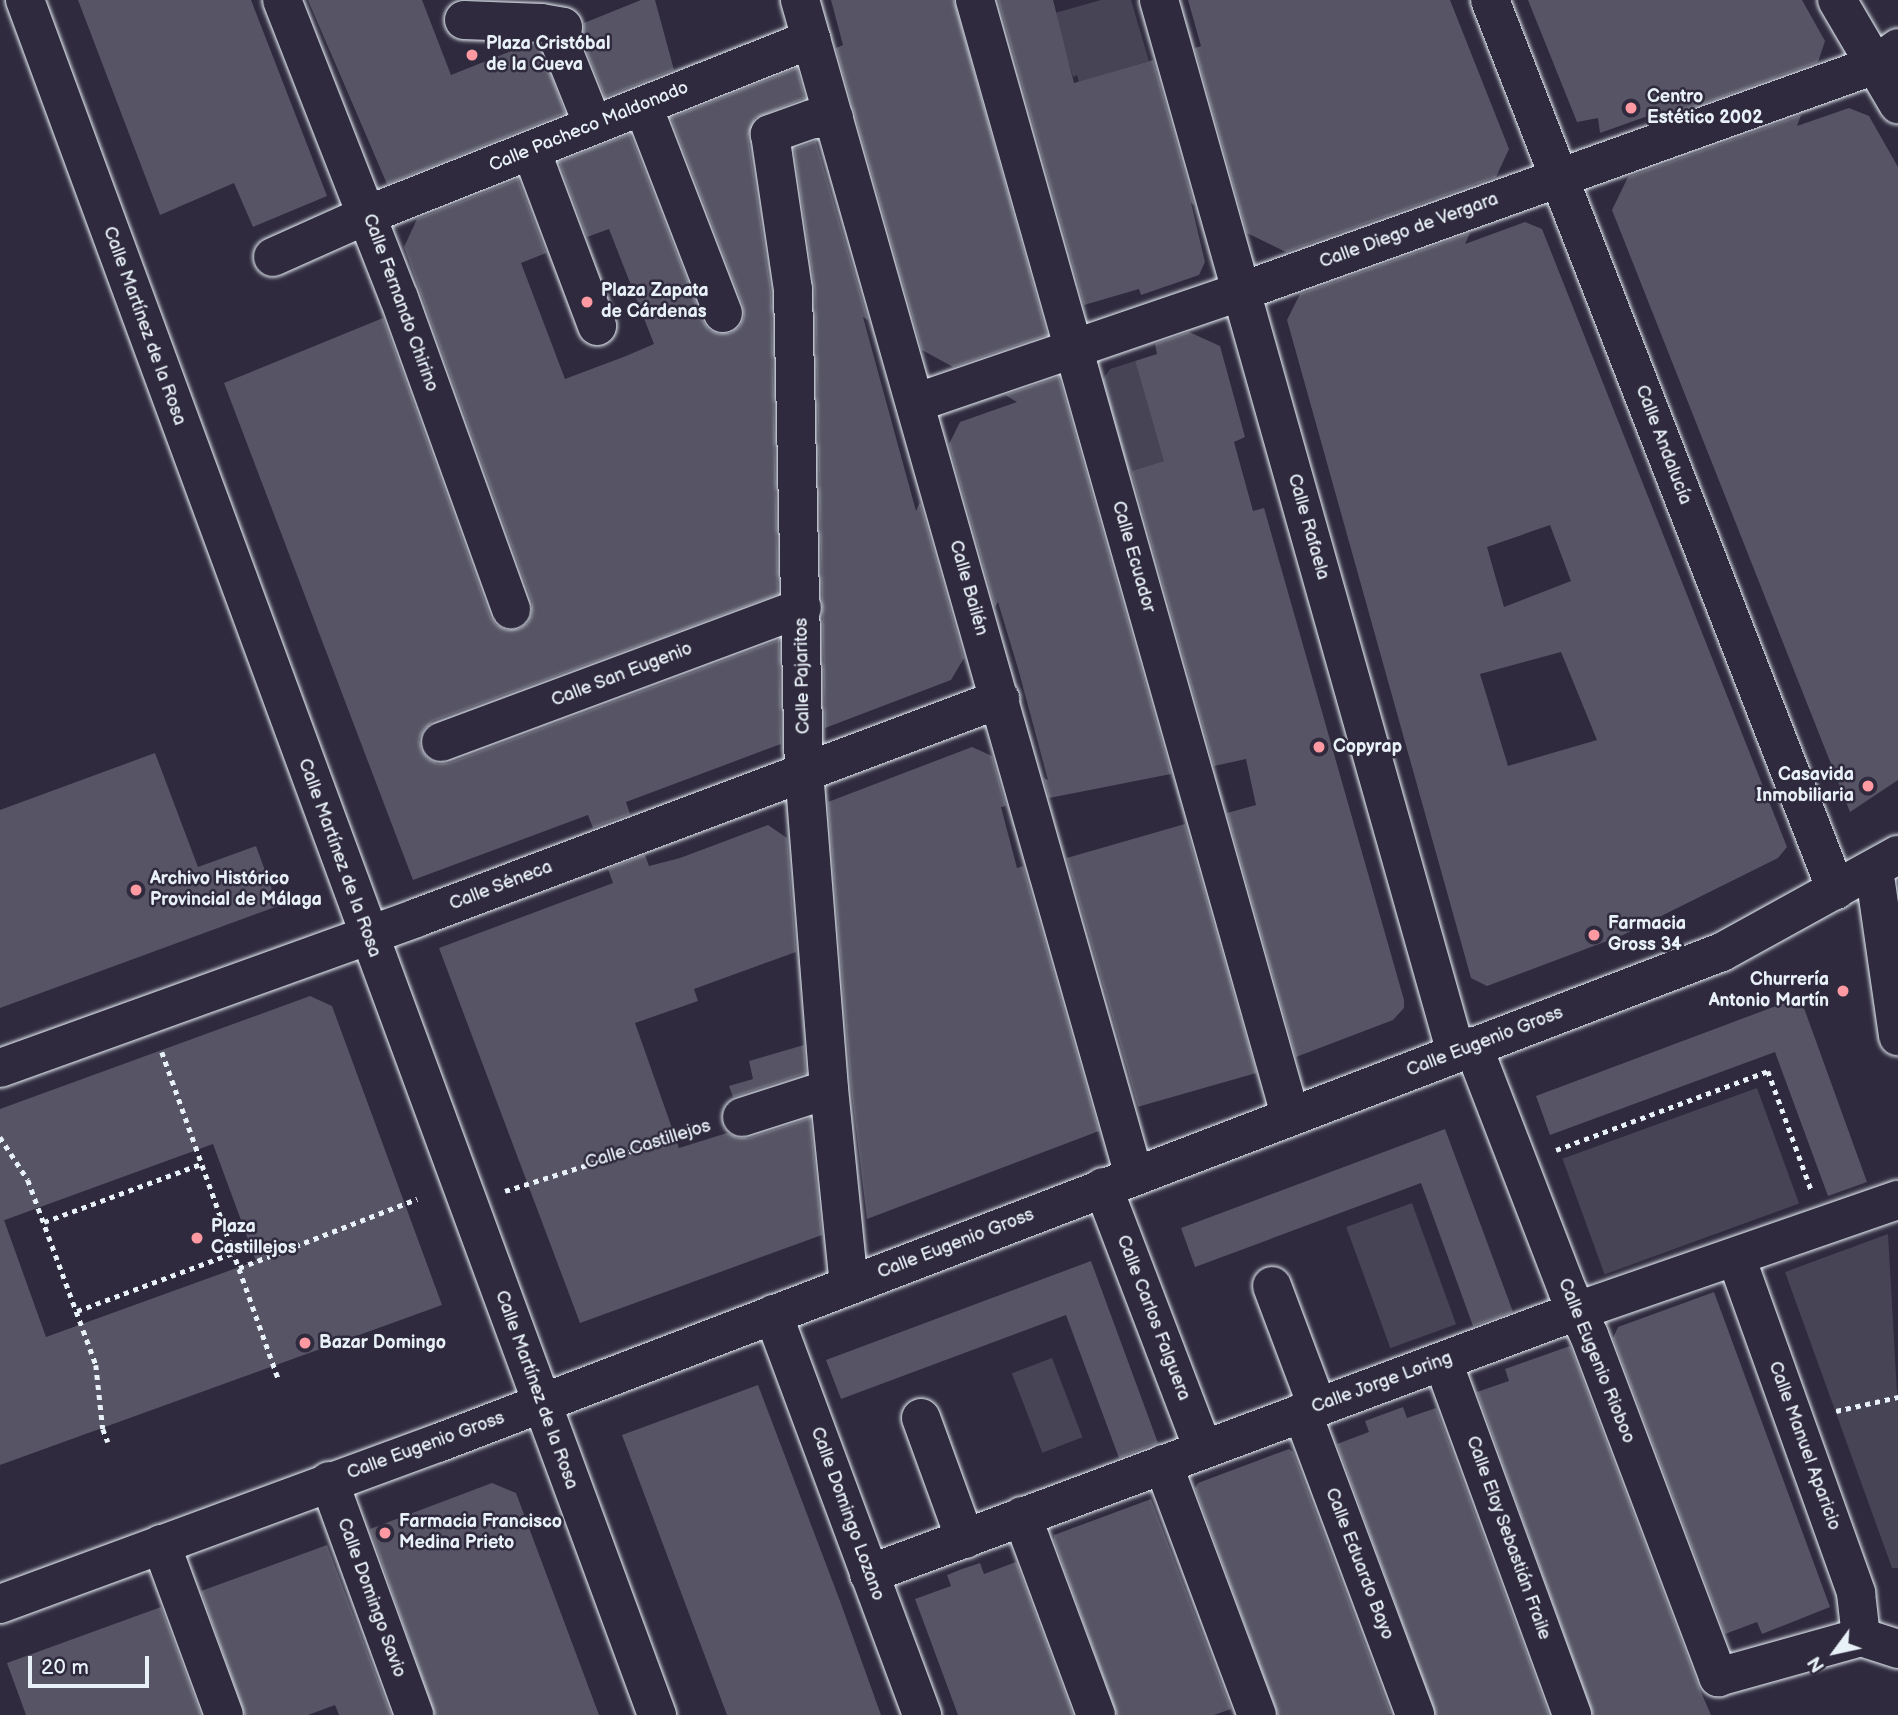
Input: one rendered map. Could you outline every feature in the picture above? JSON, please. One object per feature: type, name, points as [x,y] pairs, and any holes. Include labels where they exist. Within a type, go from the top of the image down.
[{"type":"street","name":"Calle Martínez de la Rosa","points":[[25,0],[657,1715]]},
{"type":"street","name":"Calle Fernando Chirino","points":[[282,0],[367,215],[511,609]]},
{"type":"street","name":"Calle Bailén","points":[[800,0],[1000,699],[1119,1182]]},
{"type":"street","name":"Calle Ecuador","points":[[975,0],[1290,1115]]},
{"type":"street","name":"Calle Rafaela","points":[[1159,0],[1240,292],[1464,1050]]},
{"type":"street","name":"Calle Andalucía","points":[[1490,0],[1836,890]]},
{"type":"street","points":[[1837,0],[1887,57],[1898,104]]},
{"type":"street","points":[[464,20],[541,23],[563,27],[561,45],[593,125]]},
{"type":"street","name":"Calle Pacheco Maldonado","points":[[273,257],[367,215],[811,39]]},
{"type":"street","name":"Calle Diego de Vergara","points":[[915,403],[1240,292],[1887,57]]},
{"type":"street","points":[[643,106],[723,313]]},
{"type":"street","name":"Calle Pajaritos","points":[[834,118],[812,120],[769,134],[793,290],[804,771],[829,1089],[849,1285]]},
{"type":"street","points":[[531,150],[597,326]]},
{"type":"street","name":"Calle San Eugenio","points":[[441,742],[802,608]]},
{"type":"street","name":"Calle Séneca","points":[[0,1068],[368,935],[1000,699]]},
{"type":"street","points":[[1886,862],[1898,1036]]},
{"type":"street","name":"Calle Eugenio Gross","points":[[0,1604],[773,1314],[1721,952],[1886,862]]},
{"type":"street","name":"Calle Eugenio Rioboo","points":[[1464,1050],[1519,1164],[1594,1348],[1718,1677],[1861,1637]]},
{"type":"street","points":[[742,1117],[829,1089]]},
{"type":"street","name":"Calle Carlos Falguera","points":[[1119,1182],[1203,1449]]},
{"type":"street","name":"Calle Jorge Loring","points":[[869,1574],[1577,1311],[1898,1200]]},
{"type":"street","name":"Calle Manuel Aparicio","points":[[1736,1258],[1856,1593],[1861,1637]]},
{"type":"street","name":"Calle Eduardo Bayo","points":[[1272,1286],[1309,1409],[1415,1715]]},
{"type":"street","name":"Calle Domingo Lozano","points":[[773,1314],[922,1715]]},
{"type":"street","name":"Calle Eloy Sebastián Fraile","points":[[1443,1362],[1572,1715]]},
{"type":"street","points":[[921,1418],[965,1539]]},
{"type":"street","points":[[1163,1464],[1257,1715]]},
{"type":"street","name":"Calle Domingo Savio","points":[[329,1481],[414,1715]]},
{"type":"street","points":[[1022,1516],[1096,1715]]},
{"type":"street","points":[[161,1544],[225,1715]]},
{"type":"street","points":[[1861,1637],[1898,1649]]},
{"type":"path","points":[[159,1044],[279,1381]]},
{"type":"path","points":[[1519,1164],[1768,1072],[1813,1194]]},
{"type":"path","name":"Calle Castillejos","points":[[468,1204],[742,1117]]},
{"type":"path","points":[[0,1137],[28,1180],[96,1365],[103,1429],[108,1442]]},
{"type":"path","points":[[44,1222],[201,1164]]},
{"type":"path","points":[[239,1268],[417,1199]]},
{"type":"path","points":[[76,1311],[233,1253]]},
{"type":"path","points":[[1836,1411],[1898,1397]]},
{"type":"shaded area","points":[[1101,0],[1131,0],[1149,61],[1079,82],[1077,75],[1073,77],[1055,13]]},
{"type":"shaded area","points":[[1135,361],[1155,429],[1175,458],[1127,472],[1101,382],[1110,369]]},
{"type":"shaded area","points":[[1757,1088],[1799,1204],[1605,1274],[1562,1159]]},
{"type":"shaded area","points":[[1412,1203],[1456,1324],[1390,1348],[1346,1227]]},
{"type":"shaded area","points":[[1888,1234],[1898,1410],[1898,1568],[1892,1568],[1785,1272]]},
{"type":"shaded area","points":[[1052,1358],[1082,1437],[1042,1453],[1012,1373]]},
{"type":"building","points":[[78,0],[251,0],[327,196],[253,227],[234,183],[160,215]]},
{"type":"building","points":[[308,0],[422,0],[451,75],[529,44],[540,45],[565,113],[387,184]]},
{"type":"building","points":[[641,0],[655,0],[674,70],[605,97],[583,42],[584,23]]},
{"type":"building","points":[[831,0],[954,0],[1047,335],[953,367],[922,350],[836,48],[843,45]]},
{"type":"building","points":[[998,0],[1053,0],[1074,83],[1153,60],[1194,205],[1191,203],[1205,262],[1199,275],[1141,295],[1139,289],[1084,305]]},
{"type":"building","points":[[1188,0],[1450,0],[1509,149],[1496,177],[1286,252],[1247,233],[1195,48],[1201,46]]},
{"type":"building","points":[[1528,0],[1802,0],[1825,41],[1818,62],[1655,121],[1659,112],[1600,133],[1598,118],[1577,122]]},
{"type":"building","points":[[797,68],[805,98],[755,118],[748,137],[771,292],[778,594],[433,721],[424,729],[419,739],[421,750],[428,759],[438,764],[449,763],[779,640],[781,744],[626,802],[630,814],[593,828],[588,815],[413,880],[224,383],[383,318],[490,616],[496,625],[506,630],[519,629],[528,623],[532,614],[532,602],[404,247],[417,219],[518,179],[546,253],[521,263],[565,379],[626,356],[654,344],[609,229],[587,237],[559,162],[630,134],[703,321],[709,330],[719,334],[731,333],[740,326],[744,317],[743,305],[671,118]]},
{"type":"building","points":[[1849,108],[1869,116],[1898,167],[1898,780],[1850,812],[1612,210],[1628,177],[1801,115],[1797,126]]},
{"type":"building","points":[[816,141],[868,320],[863,317],[916,511],[920,502],[964,658],[951,680],[825,728],[815,290],[794,149]]},
{"type":"building","points":[[1525,222],[1542,229],[1787,847],[1778,858],[1623,935],[1487,986],[1471,978],[1287,320],[1300,294],[1470,233],[1465,244]],"holes":[[[1550,525],[1571,581],[1504,607],[1487,547]],[[1561,652],[1597,740],[1508,766],[1480,674]]]},
{"type":"building","points":[[1189,332],[1220,346],[1245,437],[1234,442],[1253,511],[1264,508],[1404,1000],[1404,1008],[1393,1020],[1296,1057],[1227,813],[1256,805],[1246,759],[1214,766],[1131,471],[1164,461],[1135,361],[1157,354],[1155,344]]},
{"type":"building","points":[[1059,377],[1171,774],[1049,798],[1044,778],[1048,780],[1019,672],[998,602],[995,607],[949,444],[960,422],[1017,402],[1005,395]]},
{"type":"building","points":[[972,747],[992,756],[1006,806],[1001,807],[1017,868],[1023,866],[1099,1131],[867,1219],[851,1087],[828,802]]},
{"type":"building","name":"Archivo Histórico Provincial de Málaga","points":[[155,753],[198,867],[256,846],[278,906],[0,1008],[0,810]]},
{"type":"building","points":[[1185,824],[1256,1073],[1138,1107],[1067,858]]},
{"type":"building","points":[[768,825],[787,838],[796,952],[694,989],[698,1001],[635,1023],[679,1148],[727,1133],[738,1138],[749,1138],[810,1118],[822,1235],[580,1323],[439,948],[613,883],[608,869],[645,855],[649,866],[680,858]]},
{"type":"building","points":[[310,996],[332,1006],[442,1305],[0,1465],[0,1109]],"holes":[[[213,1144],[256,1261],[46,1337],[4,1220]]]},
{"type":"building","points":[[1800,997],[1867,1182],[1828,1196],[1775,1052],[1550,1135],[1536,1096]]},
{"type":"building","points":[[804,1045],[806,1073],[733,1097],[729,1086],[753,1079],[749,1061]]},
{"type":"building","points":[[1445,1129],[1513,1312],[1473,1326],[1421,1183],[1195,1267],[1181,1228]]},
{"type":"building","points":[[1091,1261],[1158,1443],[1119,1458],[1066,1315],[841,1399],[826,1360]]},
{"type":"building","points":[[1714,1292],[1830,1607],[1762,1634],[1757,1622],[1725,1634],[1613,1338],[1618,1327]]},
{"type":"building","points":[[1570,1346],[1711,1715],[1593,1715],[1477,1392],[1509,1381],[1505,1369]]},
{"type":"building","points":[[758,1385],[881,1715],[727,1715],[622,1435]]},
{"type":"building","points":[[1403,1407],[1407,1418],[1436,1408],[1549,1715],[1436,1715],[1337,1444],[1369,1432],[1365,1421]]},
{"type":"building","points":[[1289,1449],[1293,1452],[1391,1714],[1278,1715],[1195,1488],[1198,1483]]},
{"type":"building","points":[[492,1483],[516,1493],[599,1715],[435,1715],[370,1529]]},
{"type":"building","points":[[1151,1499],[1231,1709],[1214,1715],[1117,1715],[1054,1540],[1054,1535]]},
{"type":"building","points":[[327,1545],[391,1715],[339,1715],[335,1705],[308,1715],[245,1715],[201,1591]]},
{"type":"building","points":[[1016,1562],[1073,1715],[958,1715],[915,1599],[951,1586],[947,1575],[962,1569],[980,1563],[984,1574]]},
{"type":"building","points":[[161,1607],[201,1715],[26,1715],[7,1663]]},
{"type":"place","name":"Plaza Cristóbal de la Cueva","points":[[472,55]]},
{"type":"place","name":"Centro Estético 2002","points":[[1631,108]]},
{"type":"place","name":"Plaza Zapata de Cárdenas","points":[[587,302]]},
{"type":"place","name":"Copyrap","points":[[1319,747]]},
{"type":"place","name":"Casavida Inmobiliaria","points":[[1868,786]]},
{"type":"place","name":"Archivo Histórico Provincial de Málaga","points":[[136,890]]},
{"type":"place","name":"Farmacia Gross 34","points":[[1594,935]]},
{"type":"place","name":"Churrería Antonio Martín","points":[[1843,991]]},
{"type":"place","name":"Plaza Castillejos","points":[[197,1238]]},
{"type":"place","name":"Bazar Domingo","points":[[305,1343]]},
{"type":"place","name":"Farmacia Francisco Medina Prieto","points":[[385,1533]]}]
